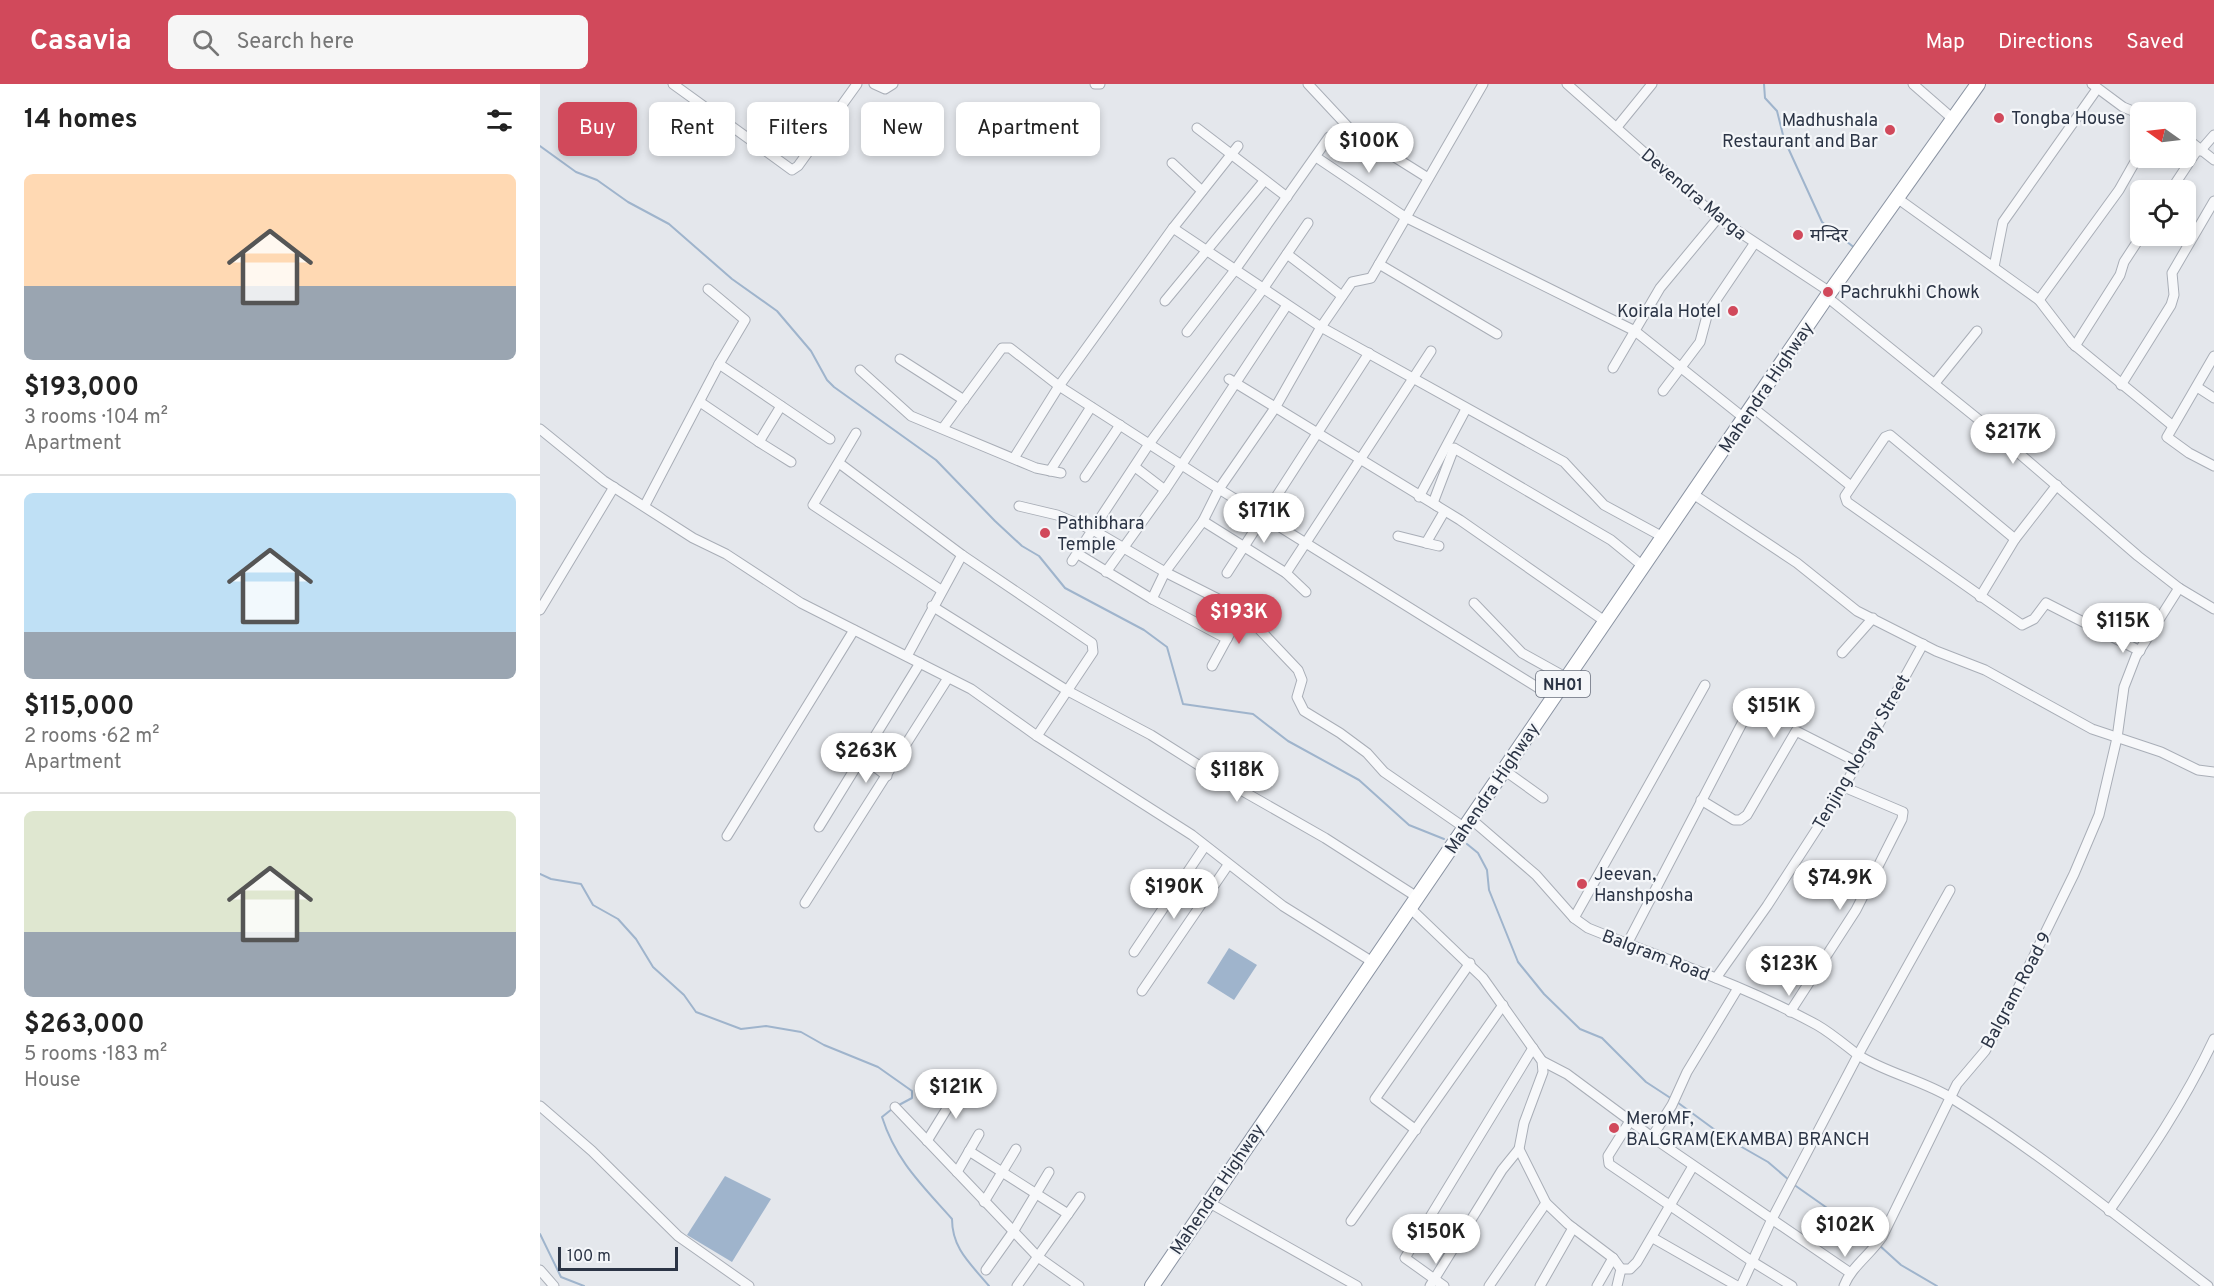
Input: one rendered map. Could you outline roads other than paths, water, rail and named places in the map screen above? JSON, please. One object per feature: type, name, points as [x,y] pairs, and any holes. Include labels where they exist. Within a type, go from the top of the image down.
[{"type":"highway","name":"Mahendra Highway","points":[[1155,1285],[1208,1202],[1371,961],[1414,903],[1828,295],[1978,84]]},
{"type":"street","points":[[673,84],[792,170],[798,166],[857,84]]},
{"type":"street","points":[[874,84],[885,89],[893,84]]},
{"type":"street","points":[[1095,84],[1100,84]]},
{"type":"street","points":[[1308,84],[1350,129],[1428,178]]},
{"type":"street","points":[[1152,599],[1165,572],[1203,521],[1219,489],[1275,408],[1321,327],[1342,296],[1352,282],[1371,278],[1483,84]]},
{"type":"street","name":"Devendra Marga","points":[[1567,84],[1580,88],[1617,127],[1718,218],[1828,295],[2057,485],[2138,556],[2180,588],[2214,609]]},
{"type":"street","points":[[1617,127],[1652,84]]},
{"type":"street","points":[[1913,84],[1953,119]]},
{"type":"street","points":[[1994,267],[2002,222],[2094,87],[2130,110]]},
{"type":"street","points":[[1197,128],[1231,157],[1287,197]]},
{"type":"street","points":[[1187,332],[1235,270],[1329,136],[1335,137],[1350,129]]},
{"type":"street","points":[[2177,180],[2199,150],[2214,135]]},
{"type":"street","points":[[1014,458],[1059,386],[1173,228],[1238,146]]},
{"type":"street","points":[[2196,147],[2214,160]]},
{"type":"street","points":[[1316,157],[1405,217],[1635,331],[1681,369],[1851,486]]},
{"type":"street","points":[[1172,163],[1202,191]]},
{"type":"street","points":[[2039,300],[2119,190],[2131,168]]},
{"type":"street","points":[[1165,301],[1264,181]]},
{"type":"street","points":[[1897,198],[2039,300],[2076,346],[2173,426]]},
{"type":"street","points":[[2121,385],[2171,305],[2174,295],[2172,273],[2214,201]]},
{"type":"street","points":[[1613,368],[1660,288],[1718,218]]},
{"type":"street","points":[[1227,639],[1106,572],[1075,558],[1149,444],[1263,289],[1308,223]]},
{"type":"street","points":[[1173,228],[1321,327],[1564,462],[1604,505],[1663,537]]},
{"type":"street","points":[[1664,391],[1700,342],[1708,312],[1754,244]]},
{"type":"street","points":[[2076,346],[2120,275],[2124,262],[2134,246]]},
{"type":"street","points":[[1287,254],[1342,296]]},
{"type":"street","points":[[1379,264],[1497,334]]},
{"type":"street","points":[[645,505],[719,364],[745,320],[708,289]]},
{"type":"street","points":[[1106,572],[1121,547],[1165,490],[1232,381],[1287,305]]},
{"type":"street","points":[[1935,383],[1977,331]]},
{"type":"street","points":[[944,428],[1004,347],[1010,348],[1059,386],[1091,407],[1304,543],[1553,697]]},
{"type":"street","points":[[1286,573],[1431,351]]},
{"type":"street","points":[[1227,573],[1369,353]]},
{"type":"street","points":[[2214,356],[2167,436],[2189,453],[2214,466]]},
{"type":"street","points":[[900,359],[964,400]]},
{"type":"street","points":[[719,364],[830,439]]},
{"type":"street","points":[[860,370],[911,416],[1036,468],[1061,473]]},
{"type":"street","points":[[1232,381],[1460,520]]},
{"type":"street","points":[[2197,387],[2214,398]]},
{"type":"street","points":[[700,402],[791,462]]},
{"type":"street","points":[[759,442],[781,406]]},
{"type":"street","points":[[1050,471],[1091,407]]},
{"type":"street","points":[[1419,497],[1466,409]]},
{"type":"street","points":[[1085,477],[1120,425]]},
{"type":"street","points":[[540,429],[614,487],[645,505],[670,524],[726,554],[801,603],[970,689],[1037,736],[1172,821],[1283,906],[1371,961]]},
{"type":"street","points":[[856,433],[813,505],[941,590]]},
{"type":"street","points":[[2016,539],[1893,436],[1886,437],[1845,496],[1847,502],[2022,625],[2034,619],[2046,603],[2140,651]]},
{"type":"street","points":[[1606,622],[1433,503],[1454,448],[1611,540],[1644,567]]},
{"type":"street","points":[[838,463],[962,555],[1092,643],[1093,652],[1037,736]]},
{"type":"street","points":[[1135,467],[1165,490]]},
{"type":"street","points":[[1980,597],[2016,539],[2057,485]]},
{"type":"street","points":[[540,610],[614,487]]},
{"type":"street","points":[[1693,494],[1797,563],[1857,611],[1923,644],[1985,670],[2092,729],[2161,752],[2198,770],[2214,772]]},
{"type":"street","name":"Balgram Road","points":[[1019,506],[1057,515],[1093,530],[1165,572],[1242,611],[1298,670],[1302,680],[1297,697],[1304,711],[1367,753],[1384,772],[1468,824],[1536,875],[1574,918],[1588,928],[1716,978],[1790,1012],[1819,1026],[1881,1069],[1952,1098],[2006,1134],[2208,1286]]},
{"type":"street","points":[[1426,543],[1444,512]]},
{"type":"street","points":[[1203,521],[1286,573],[1306,592]]},
{"type":"street","points":[[1398,536],[1439,546]]},
{"type":"street","points":[[906,656],[962,555]]},
{"type":"street","name":"Balgram Road 9","points":[[1844,1286],[1849,1272],[1875,1248],[1882,1237],[1958,1084],[1985,1051],[2001,1023],[2074,874],[2099,815],[2117,738],[2124,687],[2140,651],[2180,588]]},
{"type":"street","points":[[1474,603],[1522,653],[1568,678]]},
{"type":"street","points":[[932,606],[1068,691],[1151,735],[1211,773],[1315,832],[1414,903],[1470,963],[1542,1061],[1568,1074],[1693,1166],[1849,1272]]},
{"type":"street","points":[[1212,666],[1242,611]]},
{"type":"street","points":[[1842,653],[1873,618]]},
{"type":"street","points":[[727,836],[854,630]]},
{"type":"street","name":"Tenjing Norgay Street","points":[[1716,978],[1767,906],[1859,763],[1923,644]]},
{"type":"street","points":[[819,827],[920,663]]},
{"type":"street","points":[[805,903],[948,678]]},
{"type":"street","points":[[1574,918],[1705,685]]},
{"type":"street","points":[[1627,944],[1751,706]]},
{"type":"street","points":[[1701,800],[1734,820],[1740,820],[1747,815],[1796,731],[1859,763]]},
{"type":"street","points":[[862,758],[887,776]]},
{"type":"street","points":[[1504,770],[1543,798]]},
{"type":"street","points":[[1790,1012],[1856,910],[1902,819],[1903,812],[1844,787]]},
{"type":"street","points":[[1134,952],[1205,846]]},
{"type":"street","points":[[1142,991],[1228,865]]},
{"type":"street","points":[[1653,1238],[1739,1286],[1753,1263],[1772,1219],[1858,1055],[1950,890]]},
{"type":"street","points":[[1416,1130],[1375,1099],[1470,963]]},
{"type":"street","points":[[1652,1137],[1674,1100],[1686,1072],[1738,988]]},
{"type":"street","points":[[1351,1221],[1503,1005]]},
{"type":"street","points":[[2109,1211],[2165,1130],[2192,1086],[2214,1039]]},
{"type":"street","points":[[1444,1286],[1432,1283],[1405,1258],[1533,1048]]},
{"type":"street","points":[[1432,1283],[1502,1170],[1519,1149],[1524,1123],[1543,1072],[1542,1061]]},
{"type":"street","points":[[927,1141],[962,1084]]},
{"type":"street","points":[[540,1106],[592,1151],[678,1236],[736,1280],[749,1286]]},
{"type":"street","points":[[895,1107],[1038,1257],[1079,1286]]},
{"type":"street","points":[[1630,1121],[1607,1160],[1669,1206],[1753,1263],[1792,1286]]},
{"type":"street","points":[[957,1172],[979,1134]]},
{"type":"street","points":[[984,1202],[1016,1149]]},
{"type":"street","points":[[1519,1149],[1546,1203],[1573,1228],[1613,1258],[1621,1269],[1617,1286]]},
{"type":"street","points":[[969,1151],[1068,1214]]},
{"type":"street","points":[[1621,1269],[1630,1269],[1637,1262],[1693,1166]]},
{"type":"street","points":[[986,1270],[1013,1232],[1049,1172]]},
{"type":"street","points":[[1017,1286],[1080,1197]]},
{"type":"street","points":[[1208,1202],[1357,1286]]},
{"type":"street","points":[[1489,1286],[1546,1203]]},
{"type":"street","points":[[1540,1286],[1573,1228]]},
{"type":"street","points":[[1597,1286],[1613,1258]]},
{"type":"street","points":[[540,1270],[554,1286]]},
{"type":"water","points":[[1229,948],[1257,965],[1234,1000],[1207,983]]},
{"type":"water","points":[[725,1176],[771,1199],[732,1262],[687,1235]]},
{"type":"waterway","points":[[1764,84],[1765,98],[1777,111],[1784,139],[1822,222],[1856,249]]},
{"type":"waterway","points":[[540,146],[576,172],[597,180],[628,202],[669,224],[732,279],[777,311],[811,351],[827,380],[834,387],[936,460],[995,521],[1022,546],[1039,556],[1065,588],[1144,630],[1167,647],[1183,704],[1253,714],[1288,741],[1359,780],[1409,825],[1444,839]]},
{"type":"waterway","points":[[1467,844],[1478,853],[1487,870],[1489,890],[1518,962],[1544,994],[1580,1029],[1602,1038],[1646,1082],[1672,1099]]},
{"type":"waterway","points":[[540,874],[551,879],[581,884],[593,905],[618,919],[636,939],[653,967],[684,995],[696,1012],[741,1029],[766,1026],[801,1032],[824,1045],[878,1067],[912,1091],[912,1098],[897,1106]]},
{"type":"waterway","points":[[1677,1102],[1726,1138],[1768,1162],[1789,1180]]},
{"type":"waterway","points":[[892,1109],[882,1117],[902,1160],[952,1219],[959,1248],[989,1286]]},
{"type":"waterway","points":[[1793,1184],[1874,1241]]},
{"type":"waterway","points":[[540,1234],[561,1277],[584,1286]]},
{"type":"waterway","points":[[1879,1245],[1901,1265],[1937,1286]]},
{"type":"place","name":"Tongba House","points":[[1999,118]]},
{"type":"place","name":"Madhushala Restaurant and Bar","points":[[1890,130]]},
{"type":"place","name":"मन्दिर","points":[[1798,235]]},
{"type":"place","name":"Pachrukhi Chowk","points":[[1828,292]]},
{"type":"place","name":"Koirala Hotel","points":[[1733,311]]},
{"type":"place","name":"Pathibhara Temple","points":[[1045,533]]},
{"type":"place","name":"Jeevan, Hanshposha","points":[[1582,884]]},
{"type":"place","name":"MeroMF, BALGRAM(EKAMBA) BRANCH","points":[[1614,1128]]}]
